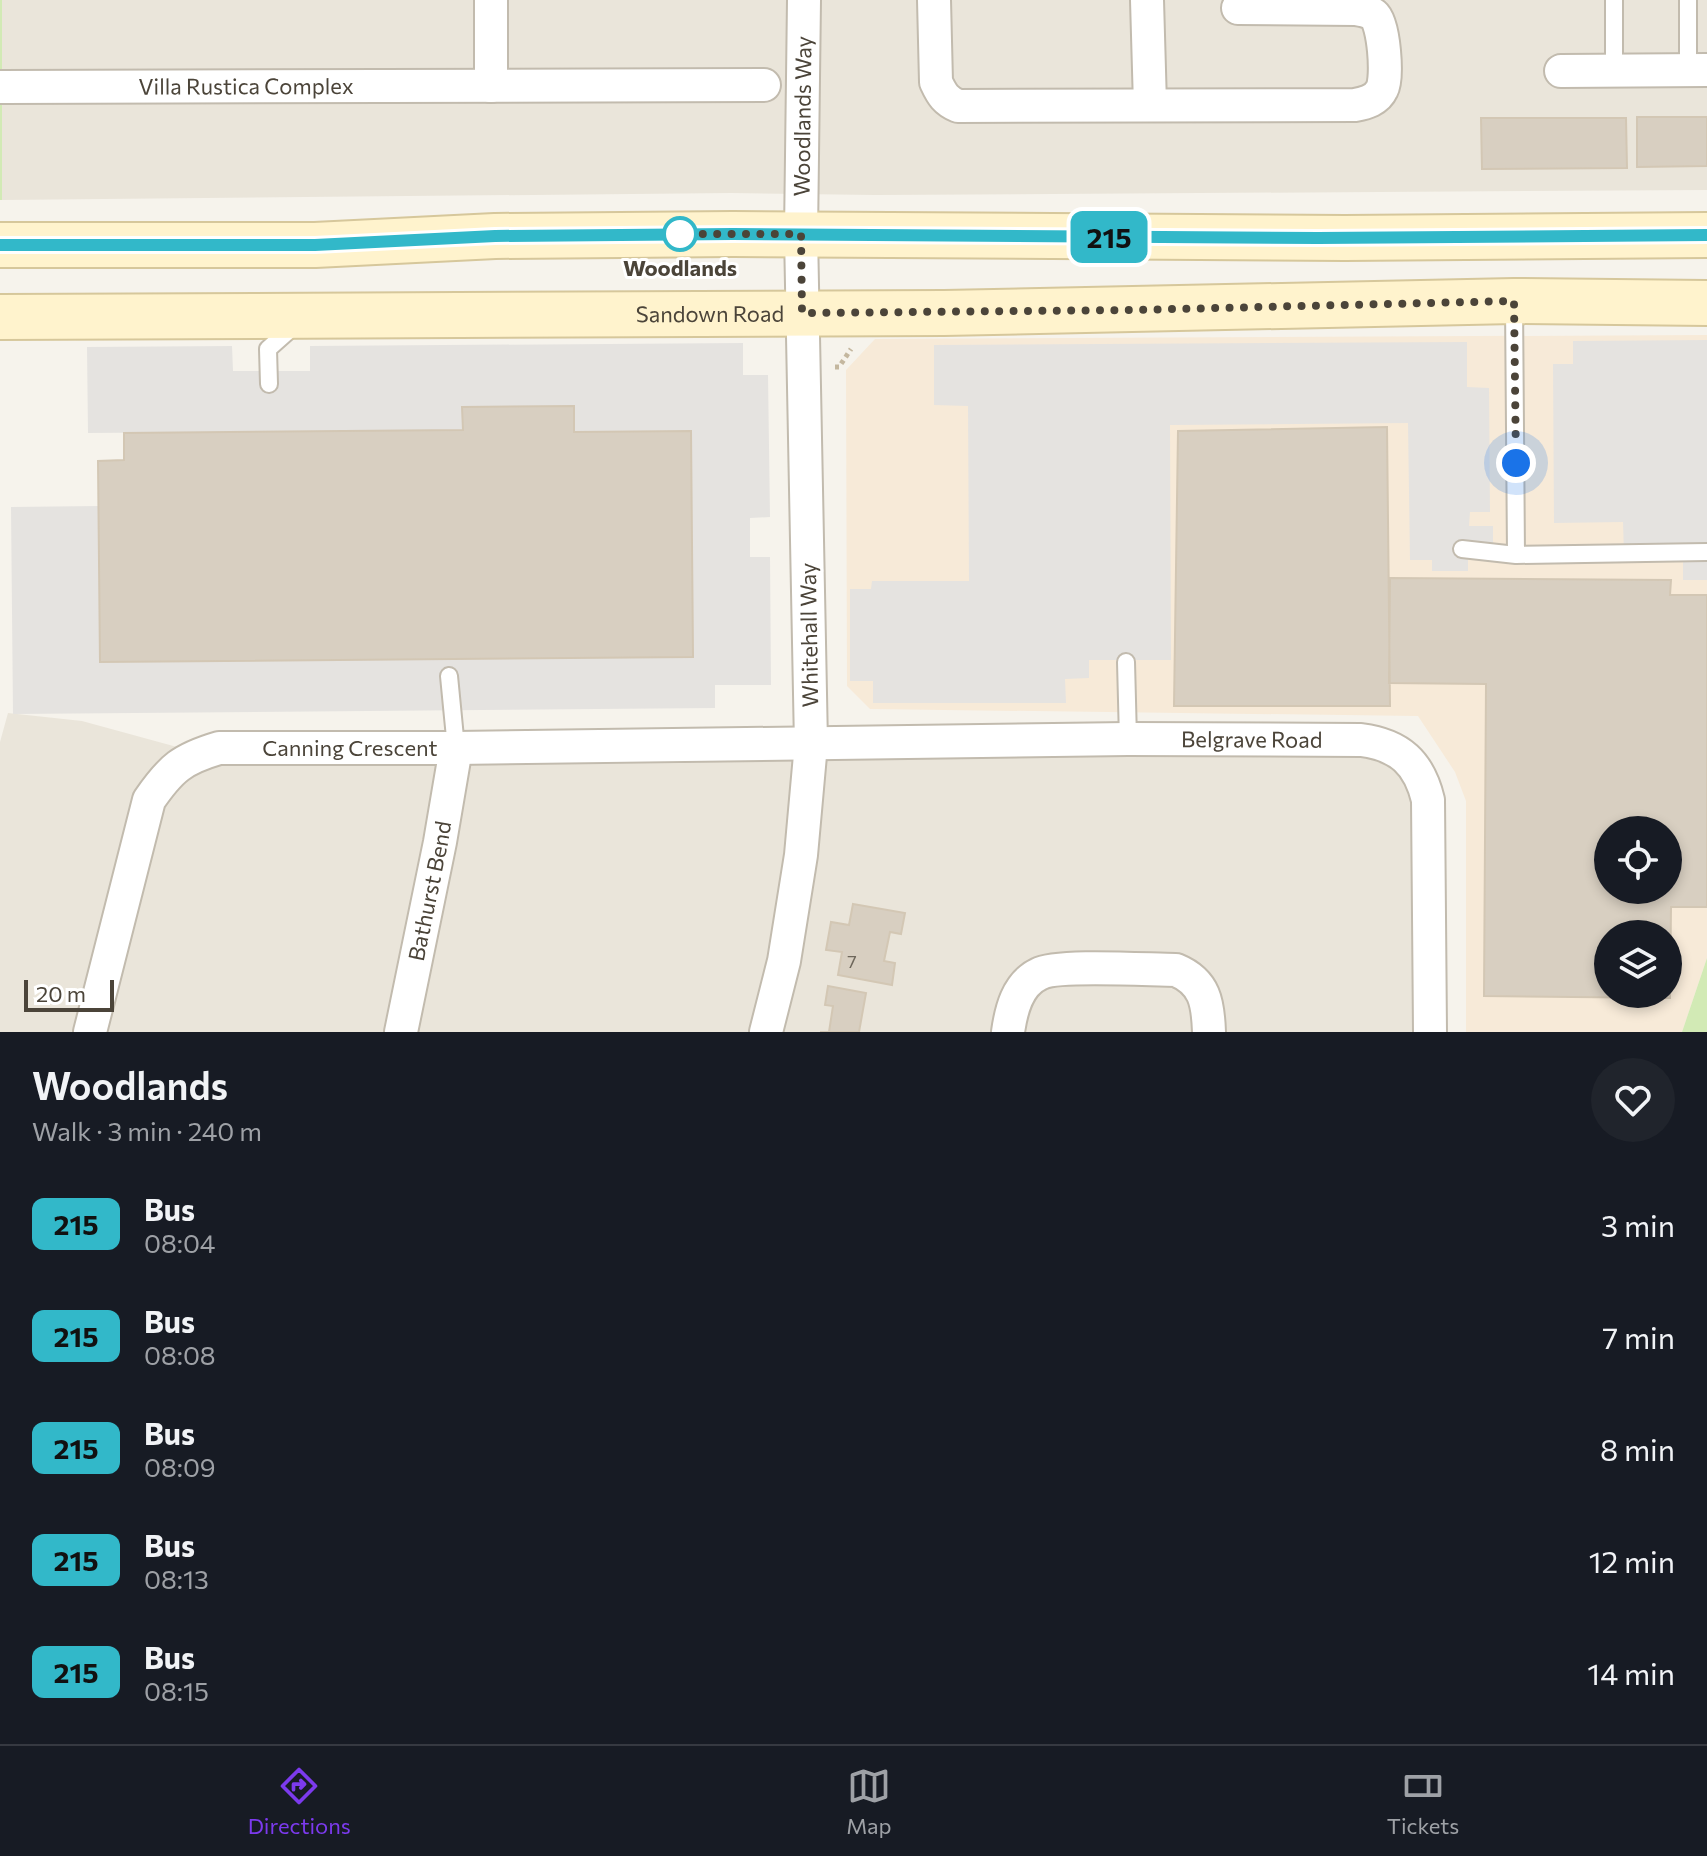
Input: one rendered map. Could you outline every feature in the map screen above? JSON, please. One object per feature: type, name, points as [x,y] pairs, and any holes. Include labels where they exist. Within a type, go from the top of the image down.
[{"type":"main road","points":[[0,245],[315,245],[495,236],[801,234],[1315,238],[1707,235]]},
{"type":"main road","name":"Sandown Road","points":[[0,317],[241,329],[305,316],[1086,311],[1514,301],[1707,303]]},
{"type":"street","points":[[491,0],[491,86]]},
{"type":"street","name":"Woodlands Way","points":[[801,234],[804,0]]},
{"type":"street","points":[[934,0],[936,82],[949,102],[976,108],[1355,105],[1370,101],[1382,90],[1381,25],[1372,13],[1356,9],[1238,8]]},
{"type":"street","points":[[1147,0],[1150,105]]},
{"type":"street","points":[[1561,71],[1698,70]]},
{"type":"street","name":"Villa Rustica Complex","points":[[2,87],[764,85]]},
{"type":"street","name":"Whitehall Way","points":[[766,1032],[784,961],[796,885],[811,744],[801,234]]},
{"type":"street","name":"Belgrave Road","points":[[811,744],[1128,739],[1361,740],[1391,747],[1408,759],[1423,779],[1428,800],[1430,1032]]},
{"type":"street","name":"Canning Crescent","points":[[90,1032],[149,800],[164,777],[190,757],[219,748],[811,744]]},
{"type":"street","name":"Bathurst Bend","points":[[401,1032],[456,748]]},
{"type":"street","points":[[1008,1032],[1018,995],[1028,982],[1040,972],[1075,969],[1176,970],[1189,975],[1200,987],[1205,999],[1209,1032]]},
{"type":"lane","points":[[1614,0],[1614,70]]},
{"type":"lane","points":[[1688,0],[1698,70]]},
{"type":"lane","points":[[1514,301],[1516,555]]},
{"type":"lane","points":[[269,384],[268,349],[305,316]]},
{"type":"lane","points":[[241,329],[268,349]]},
{"type":"lane","points":[[1462,549],[1516,555],[1707,552]]},
{"type":"lane","points":[[1126,662],[1128,739]]},
{"type":"lane","points":[[449,676],[456,748]]},
{"type":"shaded area","points":[[2,0],[1707,0],[1707,190],[875,195],[731,193],[2,200]]},
{"type":"shaded area","points":[[1707,335],[1707,958],[1682,1032],[1466,1032],[1466,801],[1455,772],[1418,716],[870,709],[847,686],[846,370],[875,339]]},
{"type":"shaded area","points":[[1707,340],[1707,580],[1683,580],[1683,554],[1624,554],[1623,522],[1554,523],[1553,364],[1573,364],[1573,341]]},
{"type":"shaded area","points":[[1467,342],[1467,387],[1489,388],[1490,512],[1470,512],[1469,526],[1493,526],[1493,559],[1468,559],[1468,571],[1432,571],[1432,560],[1410,560],[1408,423],[1170,425],[1171,660],[1089,660],[1089,678],[1065,679],[1066,703],[873,703],[873,681],[850,681],[850,589],[871,589],[872,581],[969,581],[968,406],[934,405],[934,345]]},
{"type":"shaded area","points":[[743,343],[743,375],[768,375],[770,517],[750,518],[750,557],[770,557],[771,685],[715,685],[715,708],[13,714],[11,507],[99,506],[693,656],[690,431],[574,432],[573,406],[463,407],[463,430],[88,433],[87,347],[232,346],[233,371],[310,371],[310,346]]},
{"type":"shaded area","points":[[8,713],[82,721],[199,753],[1361,741],[1422,780],[1429,1032],[0,1032],[0,742]]},
{"type":"green space","points":[[2,0],[2,200],[0,200]]},
{"type":"green space","points":[[1707,958],[1707,1032],[1682,1032]]},
{"type":"building","points":[[1637,117],[1707,117],[1707,166],[1637,167]]},
{"type":"building","points":[[1481,118],[1626,118],[1627,168],[1482,169]]},
{"type":"building","points":[[574,406],[574,432],[691,431],[693,657],[100,662],[98,461],[124,460],[124,433],[463,430],[462,407]]},
{"type":"building","points":[[1387,427],[1390,706],[1174,706],[1178,431]]},
{"type":"building","points":[[1390,578],[1671,580],[1670,595],[1707,595],[1707,907],[1671,907],[1671,920],[1594,920],[1594,997],[1484,996],[1486,684],[1389,683]]},
{"type":"building","points":[[853,904],[905,913],[901,934],[890,932],[884,961],[895,963],[892,985],[838,975],[842,952],[826,950],[831,922],[849,925]]},
{"type":"building","points":[[828,986],[866,993],[859,1032],[829,1032],[833,1006],[825,1005]]},
{"type":"bus line","name":"215","points":[[0,245],[315,245],[495,236],[733,234],[1182,238],[1707,235]]},
{"type":"place","name":"Woodlands","points":[[680,234]]},
{"type":"route","points":[[680,234],[677,234],[801,234],[802,313],[1133,310],[1514,301],[1516,463]]}]
